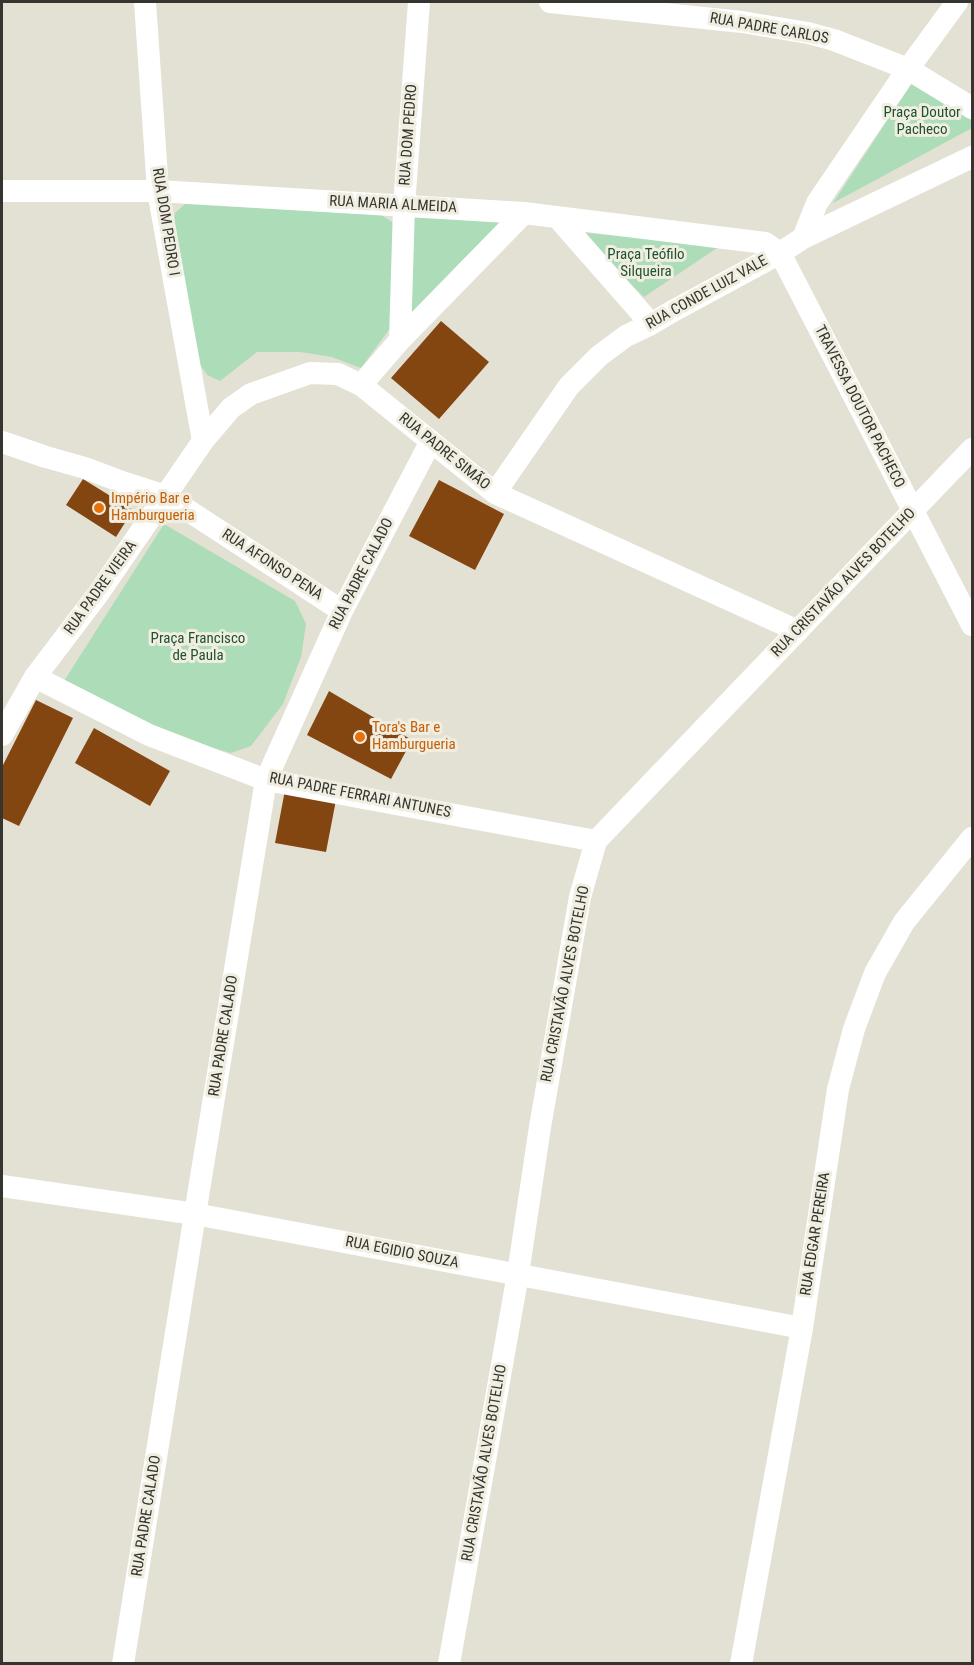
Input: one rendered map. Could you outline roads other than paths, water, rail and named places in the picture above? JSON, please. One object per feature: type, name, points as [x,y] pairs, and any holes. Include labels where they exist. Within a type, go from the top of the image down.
[{"type":"street","name":"RUA DOM PEDRO I","points":[[145,2],[158,191],[203,441]]},
{"type":"street","name":"RUA DOM PEDRO","points":[[400,340],[404,206],[419,2]]},
{"type":"street","name":"RUA PADRE CARLOS","points":[[550,2],[742,22],[808,33],[834,40],[908,69],[972,108]]},
{"type":"street","points":[[803,238],[817,203],[908,69],[957,2]]},
{"type":"street","name":"RUA CONDE LUIZ VALE","points":[[495,493],[569,386],[599,356],[626,336],[780,253],[803,238],[972,157]]},
{"type":"street","name":"RUA MARIA ALMEIDA","points":[[2,191],[158,191],[524,213],[765,243],[780,253]]},
{"type":"street","points":[[361,385],[400,340],[524,213]]},
{"type":"street","points":[[558,218],[651,324]]},
{"type":"street","name":"TRAVESSA DOUTOR PACHECO","points":[[780,253],[972,625]]},
{"type":"street","name":"RUA PADRE SIMÃO","points":[[203,441],[231,408],[251,394],[310,373],[338,374],[361,385],[495,493],[798,631]]},
{"type":"street","name":"RUA PADRE VIEIRA","points":[[2,735],[35,677],[98,594],[203,441]]},
{"type":"street","name":"RUA PADRE CALADO","points":[[123,1664],[266,780],[342,611],[431,441]]},
{"type":"street","name":"RUA AFONSO PENA","points":[[2,442],[166,496],[342,611]]},
{"type":"street","name":"RUA CRISTAVÃO ALVES BOTELHO","points":[[449,1664],[518,1274],[540,1127],[578,909],[596,841],[972,449]]},
{"type":"street","name":"RUA PADRE FERRARI ANTUNES","points":[[35,677],[149,735],[266,780],[596,841]]},
{"type":"street","name":"RUA EDGAR PEREIRA","points":[[741,1664],[802,1328],[838,1089],[854,1029],[875,973],[904,922],[972,838]]},
{"type":"street","name":"RUA EGIDIO SOUZA","points":[[2,1186],[195,1214],[802,1328]]},
{"type":"place","name":"Império Bar e Hamburgueria","points":[[99,508]]},
{"type":"place","name":"Tora's Bar e Hamburgueria","points":[[360,737]]},
{"type":"park label","name":"Praça Doutor Pacheco","points":[[922,122]]},
{"type":"park label","name":"Praça Teófilo Silqueira","points":[[646,264]]},
{"type":"park label","name":"Praça Francisco de Paula","points":[[198,648]]}]
